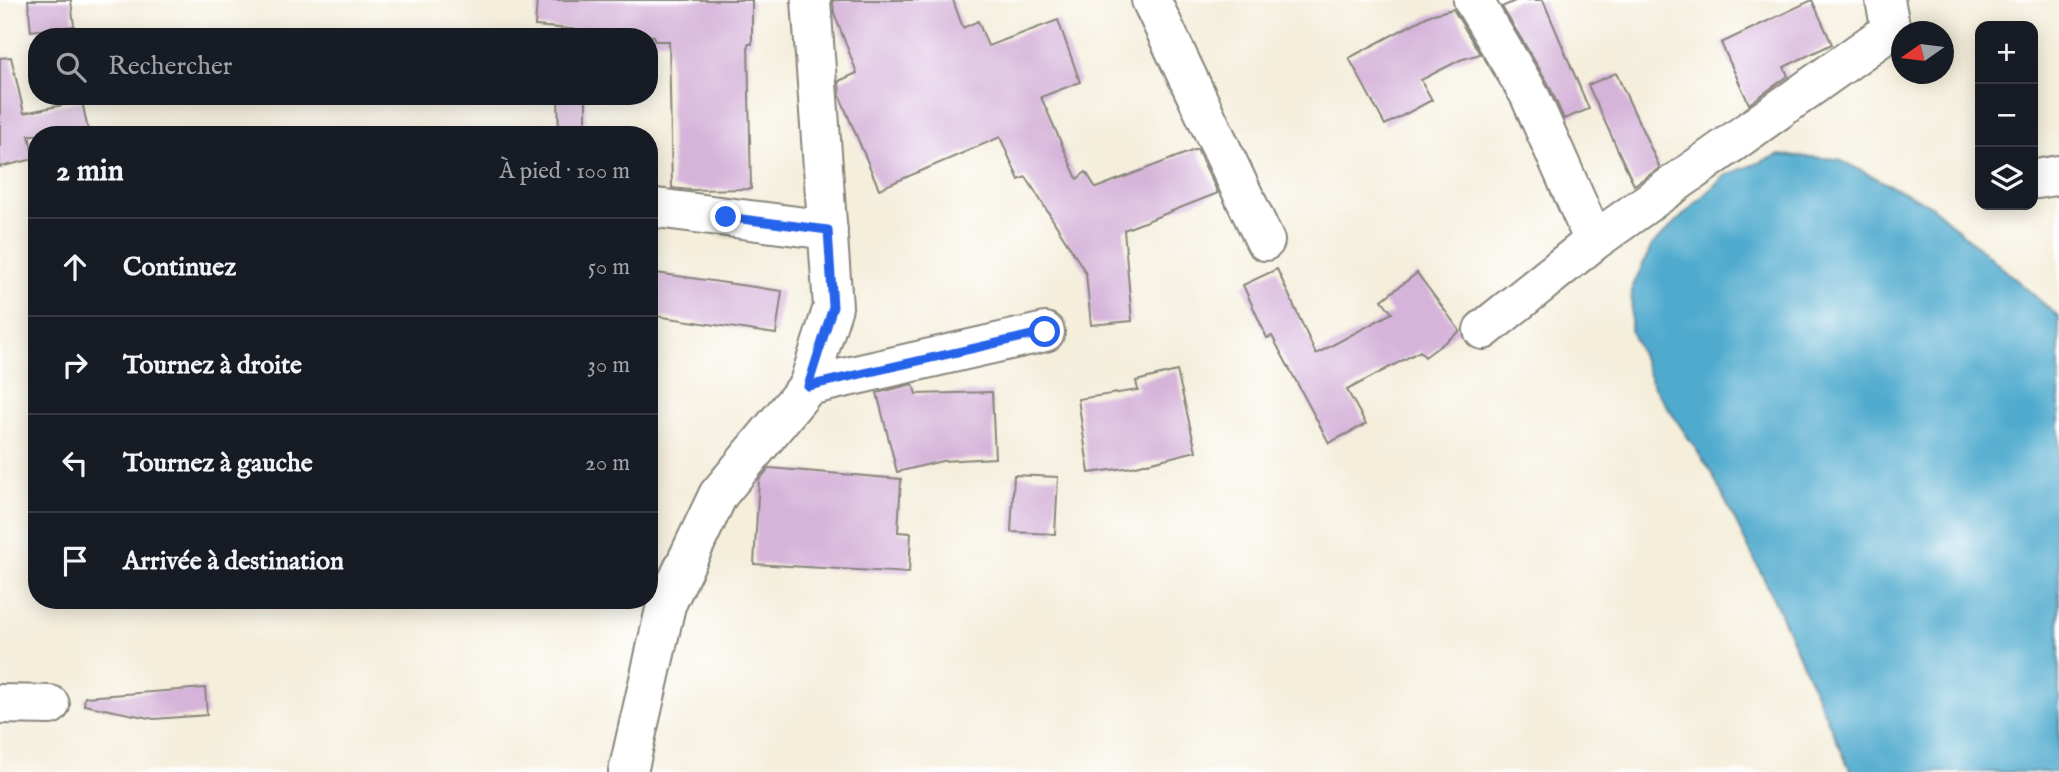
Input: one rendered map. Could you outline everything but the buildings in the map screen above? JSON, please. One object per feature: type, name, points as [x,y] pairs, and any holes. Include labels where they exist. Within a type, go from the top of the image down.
[{"type":"street","points":[[628,772],[666,606],[718,495],[808,386],[833,307],[811,0]]},
{"type":"street","points":[[1152,0],[1265,241]]},
{"type":"street","points":[[1473,0],[1529,94],[1594,241]]},
{"type":"street","points":[[1483,330],[1594,241],[1891,30],[1885,0]]},
{"type":"street","points":[[658,208],[828,230]]},
{"type":"street","points":[[808,386],[1045,332]]},
{"type":"street","points":[[0,704],[50,705]]},
{"type":"water","points":[[1778,155],[1838,159],[1930,205],[2059,317],[2059,772],[1851,772],[1770,591],[1710,470],[1654,387],[1631,330],[1632,288],[1652,245],[1724,176]]},
{"type":"route","points":[[726,217],[828,230],[833,307],[808,386],[1045,332]]}]
